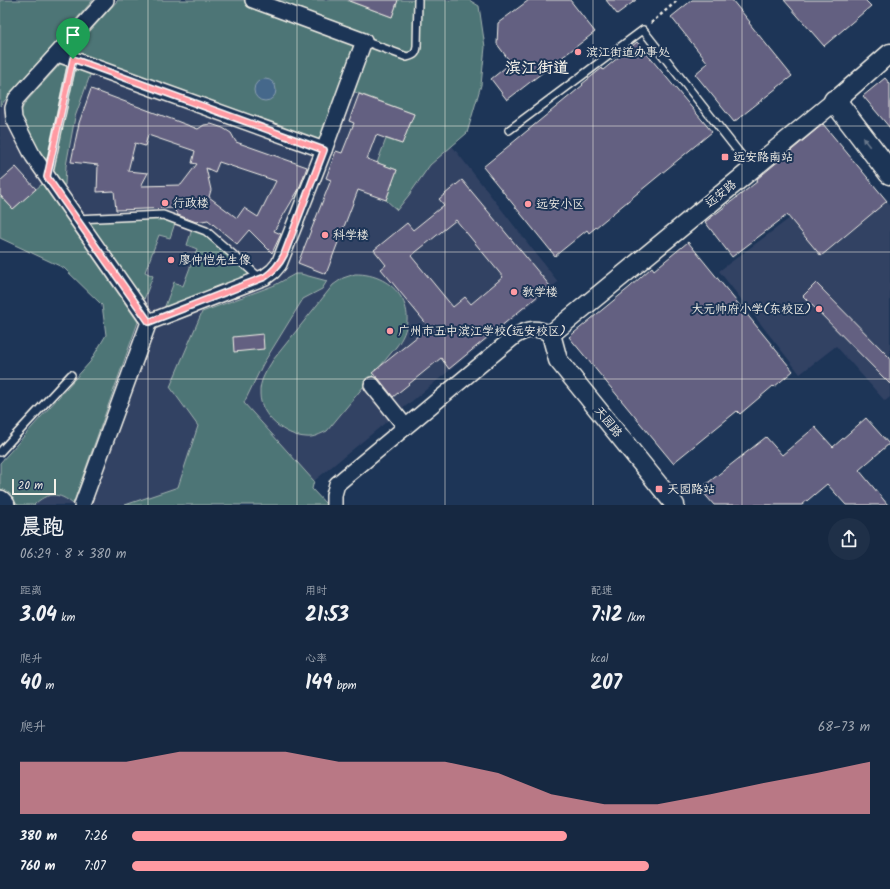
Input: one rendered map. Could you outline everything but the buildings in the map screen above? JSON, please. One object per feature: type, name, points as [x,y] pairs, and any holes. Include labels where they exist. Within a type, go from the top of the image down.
[{"type":"highway","points":[[835,101],[890,172]]},
{"type":"main road","points":[[0,501],[4,505]]},
{"type":"street","points":[[106,0],[16,100],[13,108],[14,119],[33,156],[149,322]]},
{"type":"street","points":[[82,505],[149,322],[261,279],[273,271],[279,264],[284,255],[364,41],[253,0]]},
{"type":"street","name":"远安路","points":[[551,334],[752,170],[890,53]]},
{"type":"street","points":[[58,54],[324,150]]},
{"type":"street","points":[[334,505],[334,494],[337,484],[515,336],[527,330],[537,329],[551,334]]},
{"type":"street","name":"天园路","points":[[551,334],[558,360],[675,505]]},
{"type":"street","points":[[372,385],[405,426]]},
{"type":"lane","points":[[364,41],[407,57],[416,53],[418,0]]},
{"type":"lane","points":[[509,130],[642,30],[752,170]]},
{"type":"lane","points":[[47,177],[73,59]]},
{"type":"lane","points":[[76,219],[163,215],[206,231],[261,279]]},
{"type":"lane","points":[[0,452],[71,375]]},
{"type":"path","points":[[642,30],[678,0]]},
{"type":"shaded area","points":[[0,0],[469,0],[479,6],[485,47],[481,85],[467,133],[452,146],[558,282],[314,481],[312,489],[327,505],[18,505],[0,489],[0,463],[90,362],[106,335],[102,305],[65,268],[0,238]]},
{"type":"shaded area","points":[[265,79],[273,82],[276,90],[273,98],[265,101],[257,98],[254,90],[257,82]]},
{"type":"shaded area","name":"大元帅府小学(东校区)","points":[[887,201],[890,204],[890,397],[885,401],[836,346],[800,374],[719,271],[790,218],[822,256]]},
{"type":"green space","points":[[0,0],[93,0],[0,106]]},
{"type":"green space","points":[[118,0],[346,0],[392,17],[398,0],[469,0],[479,6],[485,47],[481,85],[467,133],[430,165],[397,210],[386,200],[397,170],[377,163],[386,139],[402,144],[414,114],[347,89],[324,150],[93,67],[75,117],[66,166],[65,185],[59,187],[38,154],[20,113],[25,103]]},
{"type":"green space","points":[[42,184],[138,322],[73,504],[63,497],[53,495],[44,498],[34,505],[18,505],[0,489],[0,463],[90,362],[106,335],[102,305],[64,268],[0,238],[0,196],[13,209]]},
{"type":"green space","points":[[163,215],[176,220],[170,238],[159,235],[145,272],[153,276],[140,310],[76,219]]},
{"type":"green space","points":[[193,226],[206,231],[261,279],[161,317],[174,282],[183,286],[197,249],[187,245]]},
{"type":"green space","points":[[295,274],[301,274],[327,281],[322,289],[303,299],[263,364],[244,403],[314,481],[312,489],[327,505],[125,505],[178,487],[198,426],[170,387],[202,312],[275,285]]},
{"type":"green space","points":[[355,274],[369,275],[382,280],[393,287],[401,297],[406,308],[407,321],[404,334],[396,347],[327,431],[312,437],[298,436],[290,433],[275,423],[264,410],[260,394],[262,380],[273,360],[333,285],[343,278]]},
{"type":"place","name":"滨江街道办事处","points":[[578,52]]},
{"type":"place","name":"远安路南站","points":[[725,157]]},
{"type":"place","name":"行政楼","points":[[165,203]]},
{"type":"place","name":"远安小区","points":[[528,204]]},
{"type":"place","name":"科学楼","points":[[325,235]]},
{"type":"place","name":"廖仲恺先生像","points":[[171,260]]},
{"type":"place","name":"教学楼","points":[[514,292]]},
{"type":"place","name":"大元帅府小学(东校区)","points":[[819,309]]},
{"type":"place","name":"广州市五中滨江学校(远安校区)","points":[[390,331]]},
{"type":"place","name":"天园路站","points":[[659,489]]},
{"type":"district","name":"滨江街道","points":[[537,68]]},
{"type":"route","points":[[73,59],[324,150],[284,255],[273,271],[265,277],[149,322],[47,177],[73,59]]}]
